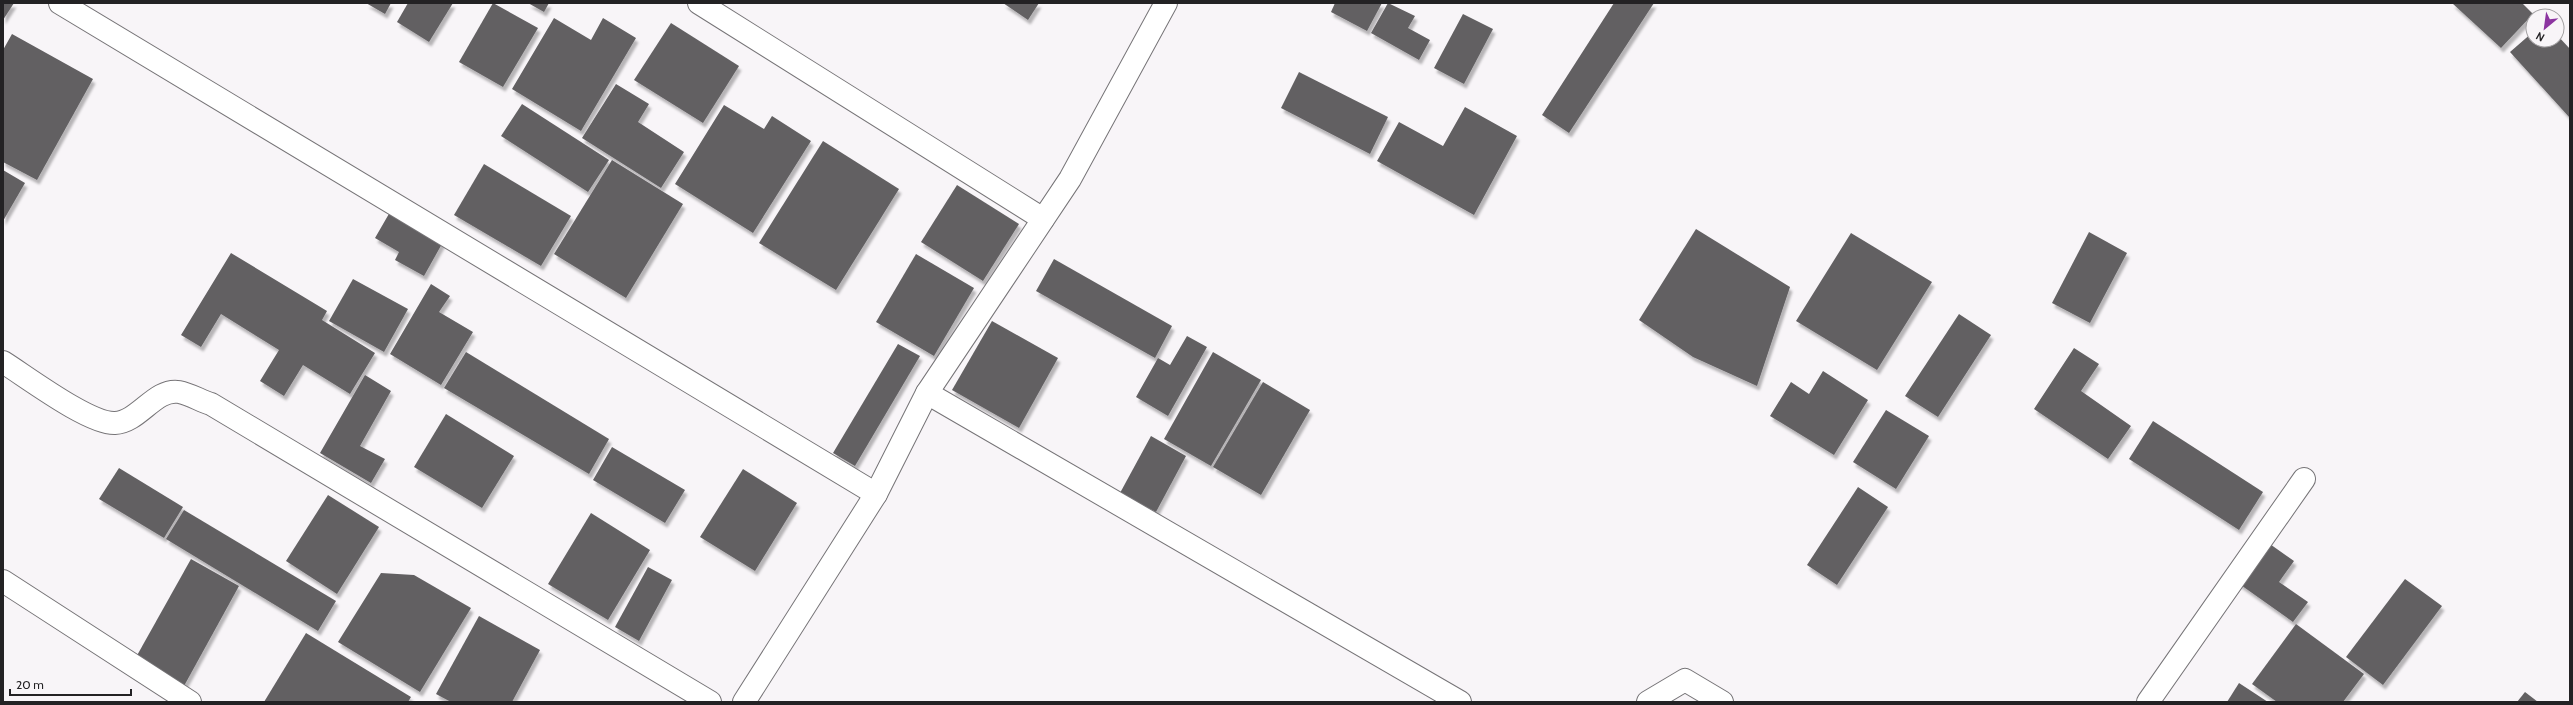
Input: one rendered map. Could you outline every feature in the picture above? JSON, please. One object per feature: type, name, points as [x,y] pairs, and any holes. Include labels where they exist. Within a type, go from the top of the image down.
[{"type":"street","points":[[60,3],[876,494]]},
{"type":"street","points":[[699,3],[1043,219]]},
{"type":"street","points":[[744,702],[876,494],[927,393],[1070,179],[1166,3]]},
{"type":"street","points":[[3,362],[92,418],[115,423],[135,416],[165,394],[178,392],[210,404],[710,702]]},
{"type":"street","points":[[927,393],[1460,702]]},
{"type":"street","points":[[2148,702],[2304,479]]},
{"type":"street","points":[[3,581],[190,702]]},
{"type":"street","points":[[1648,702],[1685,680],[1722,702]]},
{"type":"building","points":[[3,3],[14,3],[3,20]]},
{"type":"building","points":[[366,3],[391,3],[385,14]]},
{"type":"building","points":[[408,3],[453,3],[429,42],[397,22]]},
{"type":"building","points":[[493,3],[538,28],[503,87],[459,62]]},
{"type":"building","points":[[528,3],[549,3],[544,12]]},
{"type":"building","points":[[1003,3],[1039,3],[1028,20]]},
{"type":"building","points":[[1335,3],[1382,3],[1367,31],[1331,12]]},
{"type":"building","points":[[1388,3],[1415,16],[1408,28],[1430,40],[1419,60],[1371,33]]},
{"type":"building","points":[[1614,3],[1654,3],[1569,133],[1542,115]]},
{"type":"building","points":[[2452,3],[2522,3],[2527,8],[2525,8],[2525,22],[2501,48]]},
{"type":"building","points":[[1463,14],[1493,29],[1464,84],[1434,68]]},
{"type":"building","points":[[554,18],[591,40],[603,18],[636,38],[581,131],[512,89]]},
{"type":"building","points":[[671,23],[739,66],[703,123],[634,80]]},
{"type":"building","points":[[12,34],[93,79],[37,180],[3,162],[3,50]]},
{"type":"building","points":[[2525,39],[2525,48],[2565,48],[2565,44],[2570,49],[2570,118],[2510,52]]},
{"type":"building","points":[[1299,72],[1388,117],[1370,154],[1281,108]]},
{"type":"building","points":[[616,84],[649,104],[638,122],[684,152],[661,188],[582,138]]},
{"type":"building","points":[[522,104],[609,160],[588,192],[501,136]]},
{"type":"building","points":[[724,105],[764,129],[772,116],[811,141],[753,233],[675,184]]},
{"type":"building","points":[[1465,107],[1517,136],[1474,215],[1377,161],[1399,122],[1443,146]]},
{"type":"building","points":[[823,141],[899,189],[836,290],[759,243]]},
{"type":"building","points":[[612,160],[683,204],[626,298],[554,254]]},
{"type":"building","points":[[484,164],[571,216],[541,266],[454,215]]},
{"type":"building","points":[[3,170],[25,183],[3,221]]},
{"type":"building","points":[[957,185],[1019,224],[983,281],[921,242]]},
{"type":"building","points":[[390,212],[443,242],[424,276],[395,260],[399,252],[375,238]]},
{"type":"building","points":[[1696,229],[1790,287],[1757,386],[1693,357],[1639,320]]},
{"type":"building","points":[[2089,232],[2127,253],[2090,323],[2052,303]]},
{"type":"building","points":[[1851,233],[1932,282],[1877,370],[1796,321]]},
{"type":"building","points":[[231,253],[327,311],[322,320],[375,353],[350,394],[303,365],[284,396],[260,381],[279,350],[221,314],[201,347],[181,335]]},
{"type":"building","points":[[916,254],[974,288],[934,356],[876,322]]},
{"type":"building","points":[[1054,259],[1172,326],[1155,358],[1036,291]]},
{"type":"building","points":[[353,279],[408,309],[384,352],[329,321]]},
{"type":"building","points":[[431,284],[450,296],[439,312],[473,332],[441,385],[390,354]]},
{"type":"building","points":[[1959,314],[1991,335],[1938,417],[1905,396]]},
{"type":"building","points":[[992,321],[1058,358],[1019,428],[952,390]]},
{"type":"building","points":[[1187,336],[1207,347],[1168,416],[1136,397],[1158,358],[1170,365]]},
{"type":"building","points":[[898,344],[920,356],[855,466],[833,453]]},
{"type":"building","points":[[2074,348],[2099,364],[2081,391],[2131,426],[2108,459],[2034,409]]},
{"type":"building","points":[[466,352],[609,439],[589,474],[444,388]]},
{"type":"building","points":[[1213,352],[1261,380],[1211,466],[1164,439]]},
{"type":"building","points":[[1823,371],[1868,400],[1834,455],[1770,416],[1791,382],[1809,394]]},
{"type":"building","points":[[365,375],[391,391],[360,446],[385,459],[371,483],[320,453]]},
{"type":"building","points":[[1263,382],[1310,410],[1261,495],[1213,467]]},
{"type":"building","points":[[1886,410],[1929,436],[1896,489],[1853,462]]},
{"type":"building","points":[[446,414],[514,456],[482,508],[414,467]]},
{"type":"building","points":[[2153,421],[2263,492],[2239,530],[2129,459]]},
{"type":"building","points":[[1151,436],[1186,456],[1156,512],[1120,493]]},
{"type":"building","points":[[612,447],[685,490],[665,523],[593,480]]},
{"type":"building","points":[[119,468],[183,507],[164,538],[99,499]]},
{"type":"building","points":[[743,469],[797,503],[755,571],[700,537]]},
{"type":"building","points":[[1858,487],[1888,507],[1837,585],[1807,565]]},
{"type":"building","points":[[328,495],[379,527],[337,594],[286,561]]},
{"type":"building","points":[[184,510],[336,601],[318,631],[166,539]]},
{"type":"building","points":[[591,513],[650,550],[608,620],[548,584]]},
{"type":"building","points":[[2267,542],[2294,561],[2279,582],[2308,602],[2293,622],[2238,583]]},
{"type":"building","points":[[191,559],[239,586],[184,686],[135,659]]},
{"type":"building","points":[[648,567],[672,580],[639,641],[615,627]]},
{"type":"building","points":[[381,573],[414,575],[471,608],[420,692],[338,642]]},
{"type":"building","points":[[2405,579],[2442,606],[2383,685],[2346,657]]},
{"type":"building","points":[[479,616],[540,650],[512,702],[451,702],[436,694]]},
{"type":"building","points":[[2296,624],[2364,674],[2343,702],[2277,702],[2252,684]]},
{"type":"building","points":[[306,633],[411,697],[408,702],[264,702]]},
{"type":"building","points":[[2239,683],[2268,702],[2227,702]]},
{"type":"building","points":[[2525,692],[2538,702],[2517,702]]}]
